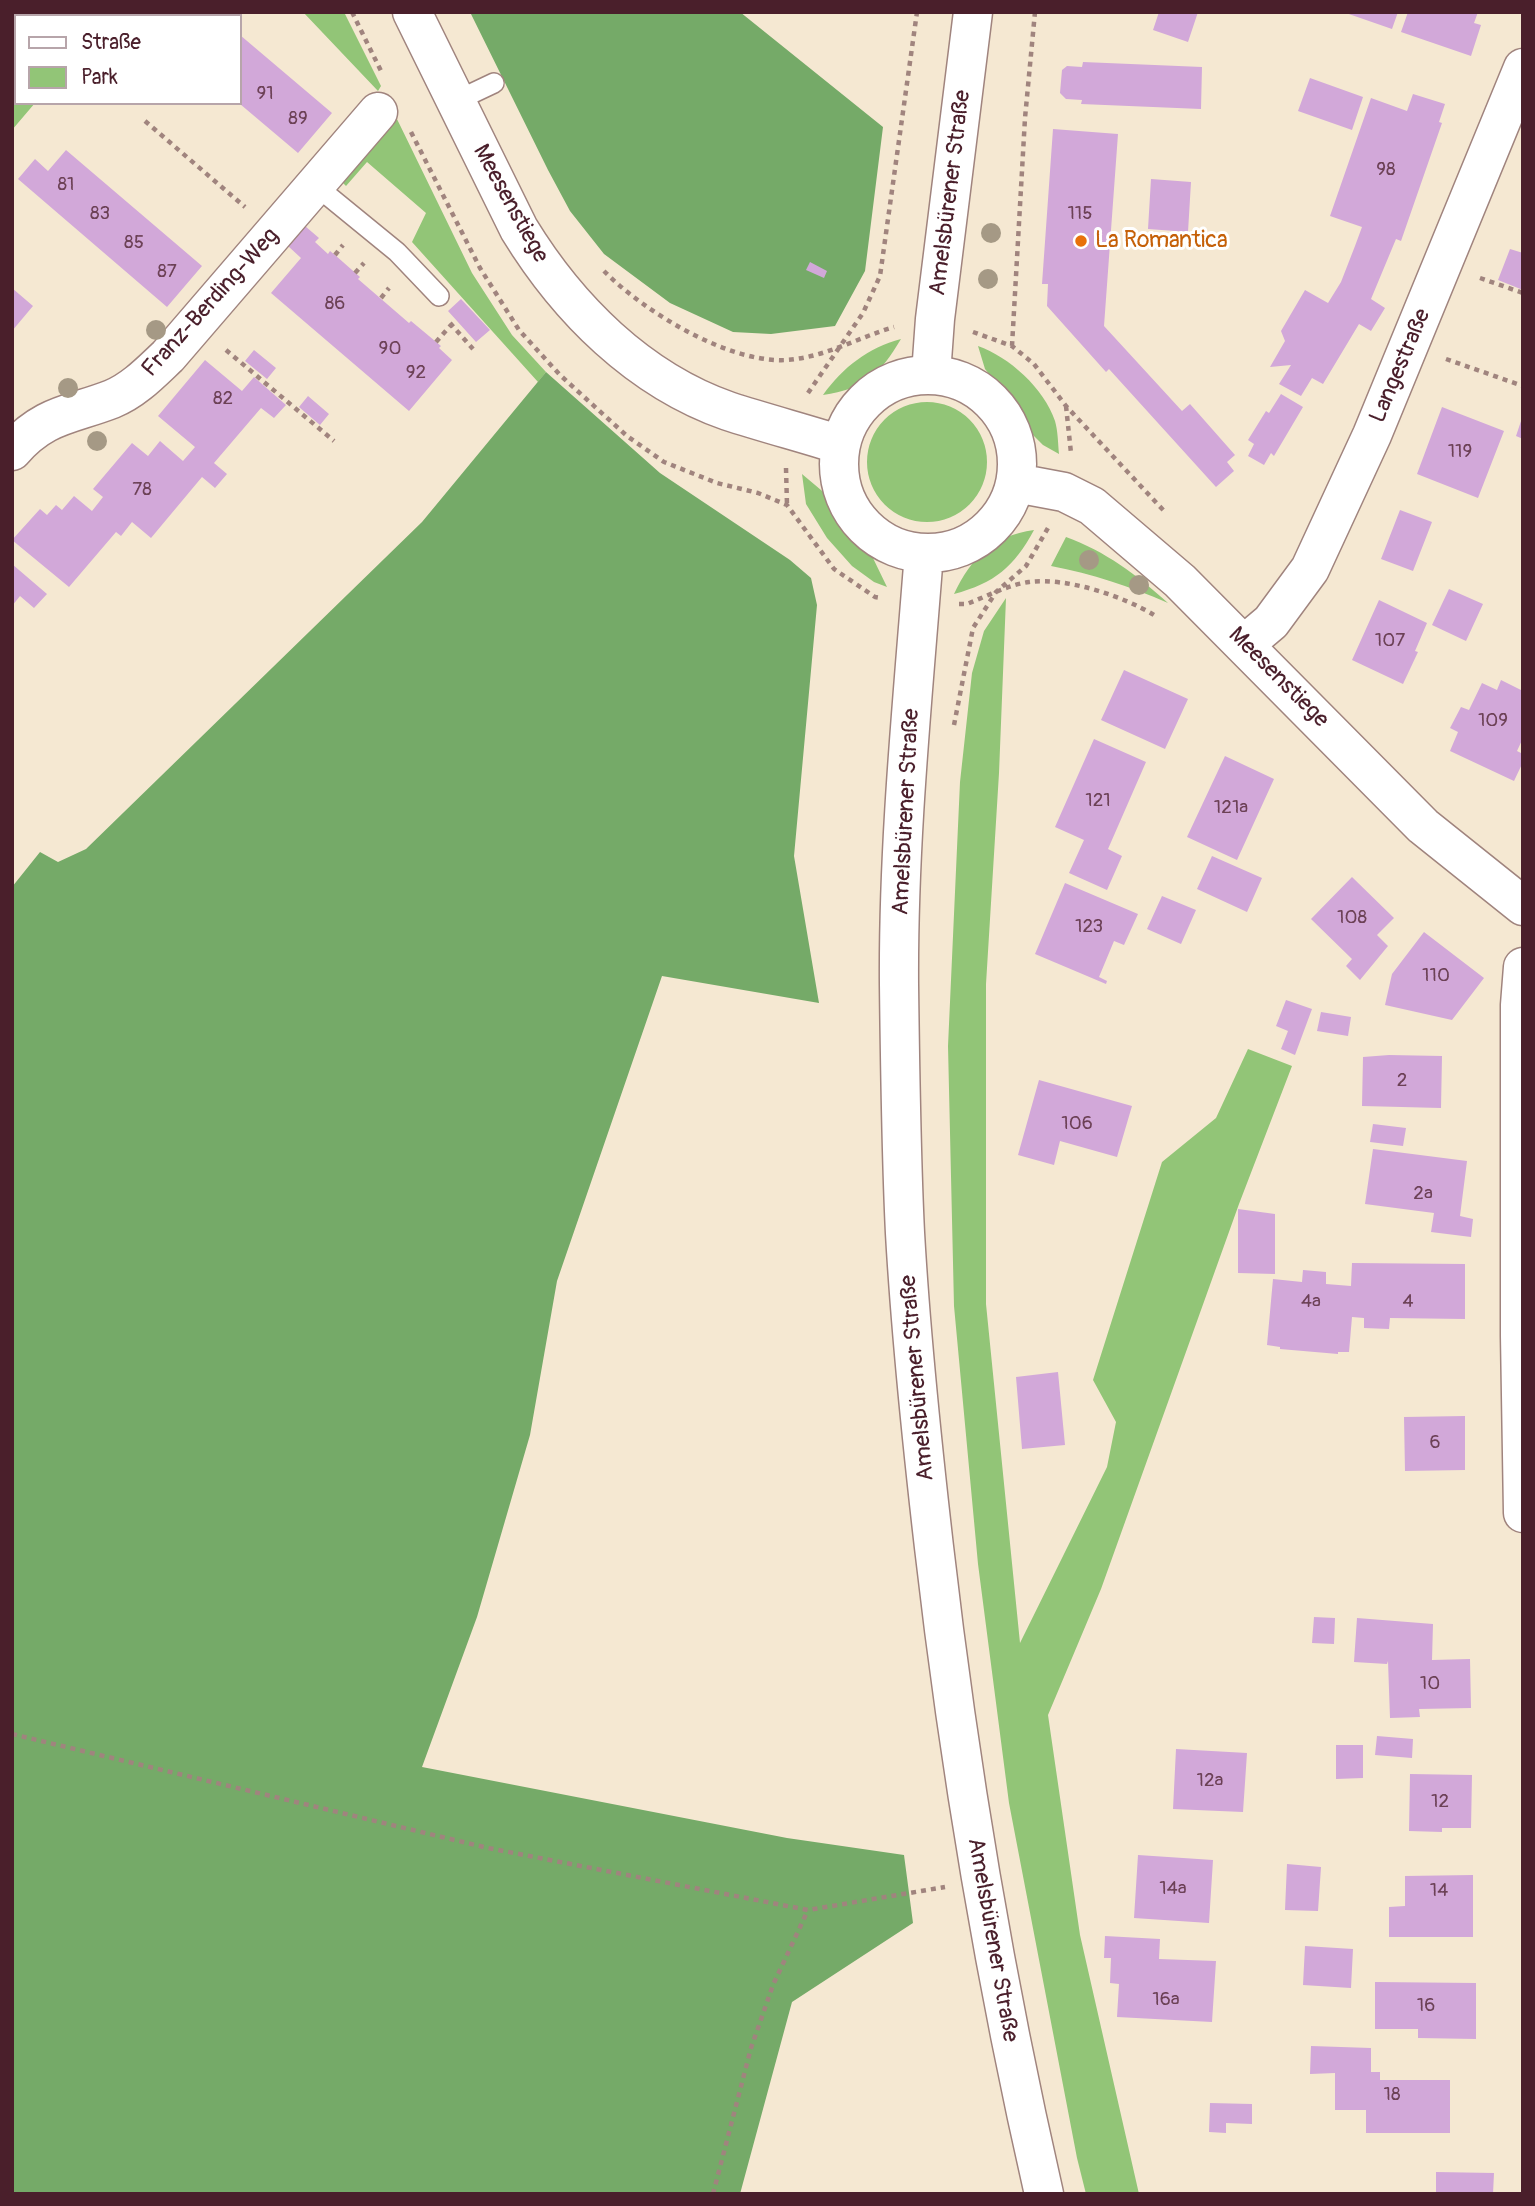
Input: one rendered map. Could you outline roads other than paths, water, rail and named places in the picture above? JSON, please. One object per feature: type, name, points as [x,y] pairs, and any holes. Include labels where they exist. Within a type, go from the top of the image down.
[{"type":"street","name":"Meesenstiege","points":[[412,12],[502,198],[537,259],[579,310],[617,346],[664,380],[727,410],[841,445]]},
{"type":"street","name":"Amelsbürener Straße","points":[[931,374],[935,319],[973,12]]},
{"type":"street","name":"Langestraße","points":[[1245,644],[1271,622],[1310,569],[1372,435],[1523,68]]},
{"type":"street","name":"Franz-Berding-Weg","points":[[12,451],[42,425],[62,414],[114,398],[140,383],[169,356],[378,112]]},
{"type":"street","points":[[931,374],[962,380],[990,398],[1009,424],[1018,453],[1016,483],[1003,513],[982,536],[951,551],[924,553],[896,547],[868,530],[847,502],[839,474],[841,445],[851,419],[871,395],[902,378],[931,374]]},
{"type":"street","name":"Meesenstiege","points":[[1016,483],[1064,492],[1092,506],[1180,581],[1423,826],[1523,906]]},
{"type":"street","name":"Amelsbürener Straße","points":[[924,553],[904,831],[899,981],[905,1234],[926,1480],[949,1680],[980,1879],[1020,2087],[1044,2194]]},
{"type":"street","points":[[1523,967],[1520,1159],[1523,1513]]},
{"type":"lane","points":[[456,101],[494,83]]},
{"type":"lane","points":[[315,185],[397,252],[441,306]]},
{"type":"place","name":"La Romantica","points":[[1081,241]]}]
